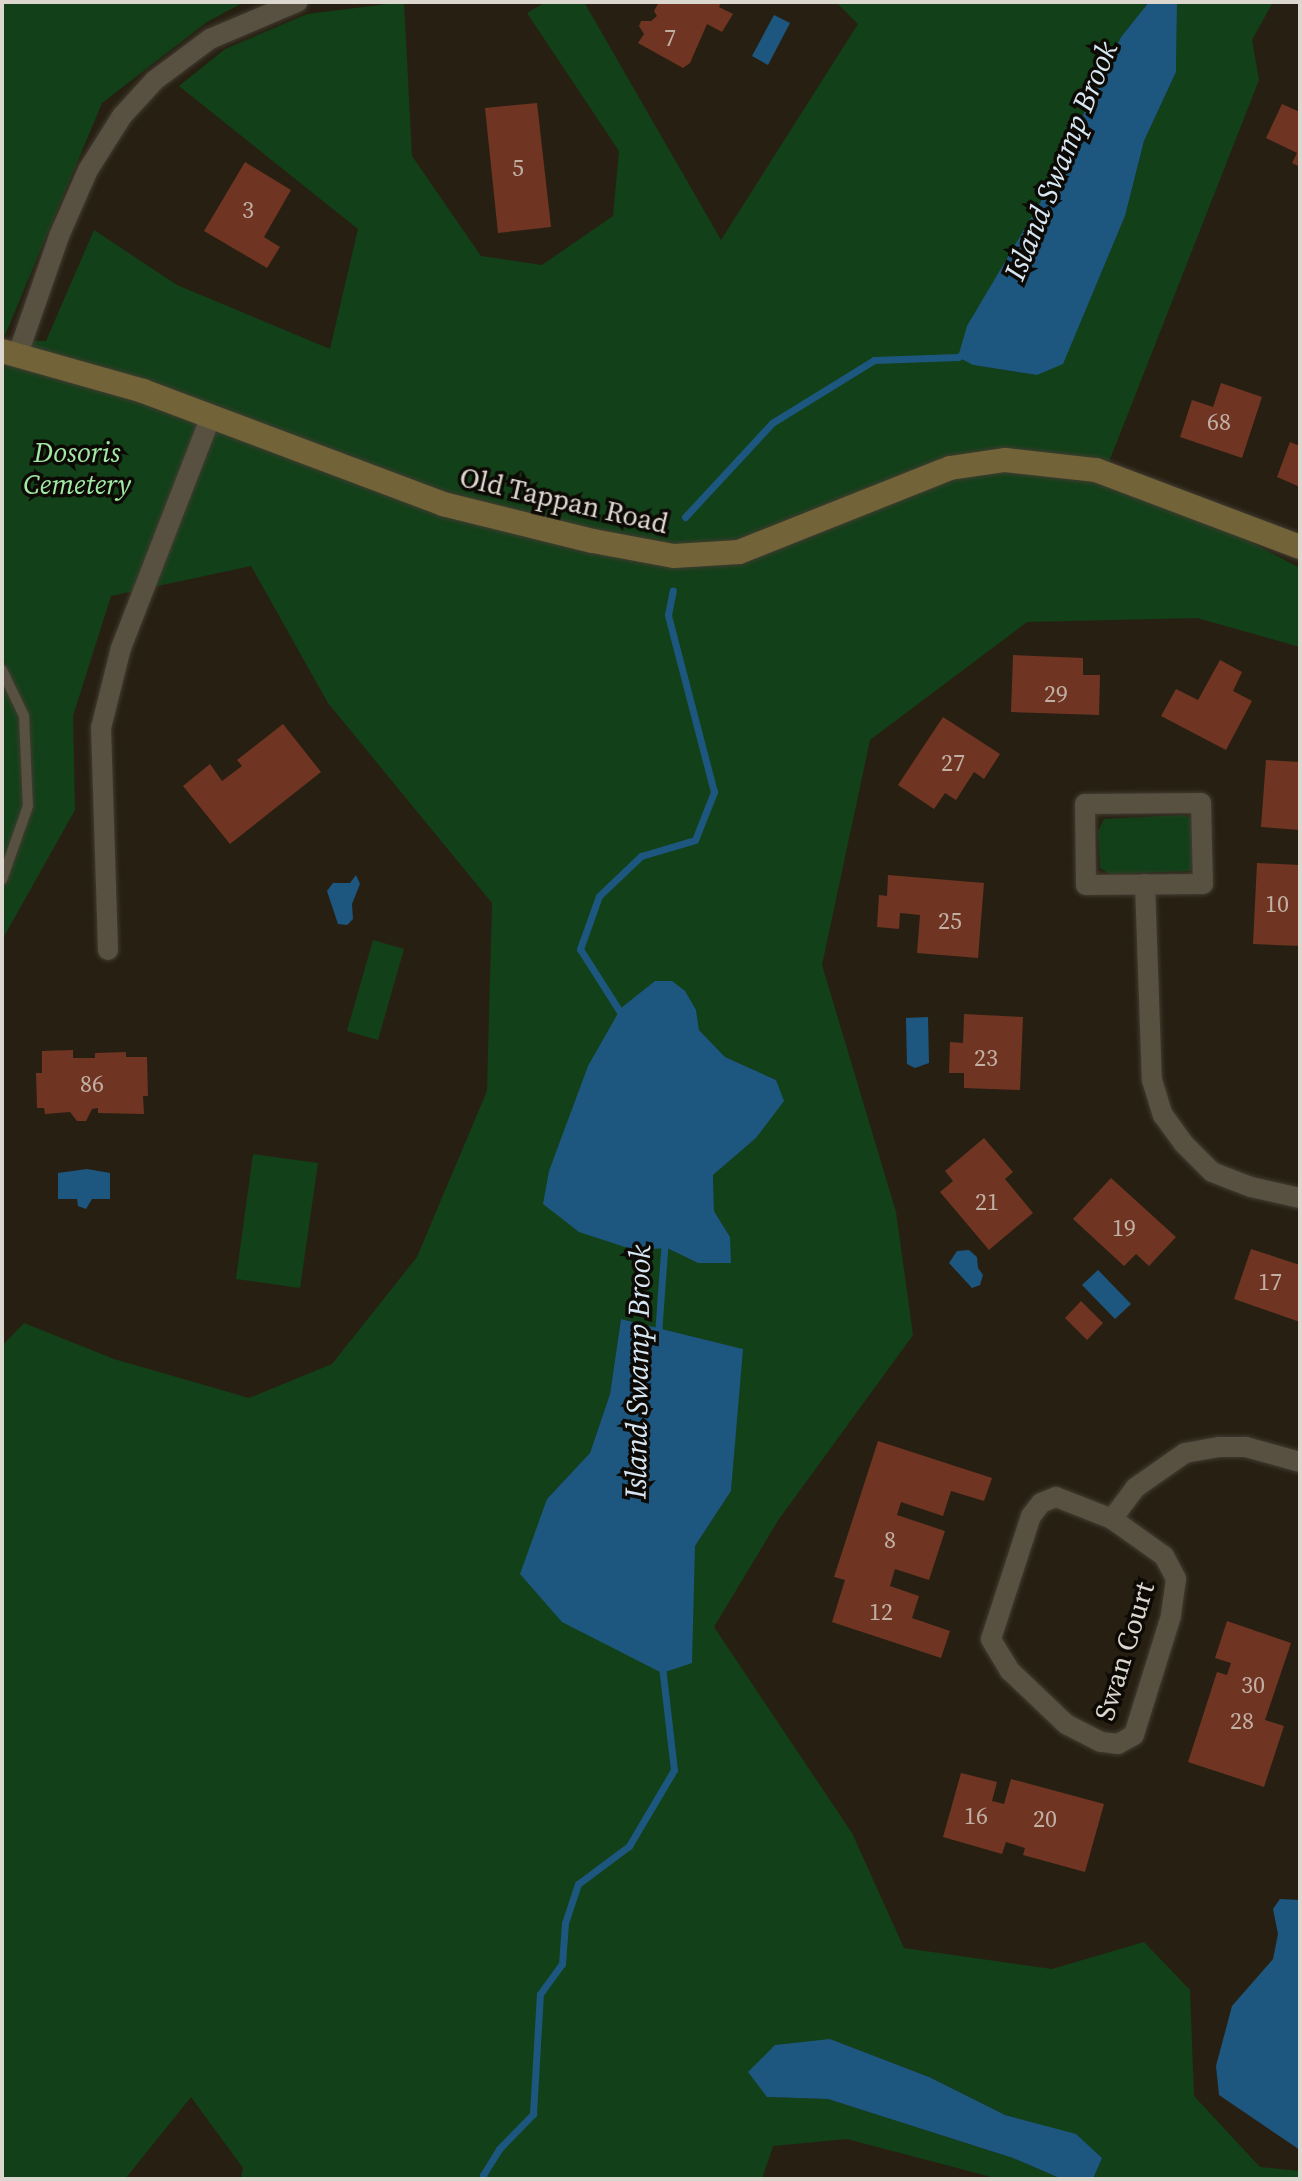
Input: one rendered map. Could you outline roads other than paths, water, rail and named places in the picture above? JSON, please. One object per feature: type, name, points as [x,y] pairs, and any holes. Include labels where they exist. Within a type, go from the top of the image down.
[{"type":"street","points":[[10,352],[83,181],[122,116],[155,80],[210,39],[297,2]]},
{"type":"street","name":"Old Tappan Road","points":[[10,352],[143,391],[443,504],[593,541],[674,556],[739,552],[950,468],[1005,460],[1096,470],[1300,547]]},
{"type":"street","points":[[108,950],[101,728],[121,648],[211,416]]},
{"type":"street","points":[[1201,803],[1203,884],[1145,884],[1086,885],[1085,804],[1201,803]]},
{"type":"street","points":[[1145,884],[1152,1080],[1163,1115],[1183,1143],[1212,1172],[1251,1187],[1300,1198]]},
{"type":"street","points":[[1112,1519],[1135,1488],[1185,1453],[1219,1447],[1246,1447],[1300,1462]]},
{"type":"street","name":"Swan Court","points":[[1056,1497],[1112,1519],[1164,1556],[1176,1579],[1171,1616],[1134,1735],[1118,1744],[1086,1737],[1067,1725],[1010,1671],[991,1639],[1031,1516],[1041,1503],[1056,1497]]},
{"type":"lane","points":[[2,670],[24,716],[28,806],[2,880]]},
{"type":"water","points":[[1149,2],[1177,4],[1176,72],[1144,141],[1125,216],[1063,364],[1037,375],[973,365],[958,357],[967,326],[1041,201],[1121,37]]},
{"type":"water","points":[[774,15],[790,23],[768,65],[752,56]]},
{"type":"water","points":[[356,875],[360,884],[352,904],[353,919],[347,925],[338,924],[327,891],[333,883],[350,883]]},
{"type":"water","points":[[655,981],[672,981],[685,991],[696,1010],[699,1030],[725,1057],[776,1080],[784,1101],[756,1138],[713,1175],[714,1211],[730,1237],[731,1263],[698,1263],[667,1248],[634,1250],[579,1232],[543,1204],[549,1171],[588,1066],[621,1008]]},
{"type":"water","points":[[928,1017],[929,1063],[915,1068],[907,1064],[906,1018]]},
{"type":"water","points":[[87,1169],[110,1173],[110,1199],[92,1199],[86,1209],[78,1206],[77,1199],[58,1199],[58,1173]]},
{"type":"water","points":[[969,1250],[977,1257],[978,1268],[983,1275],[980,1285],[972,1288],[949,1263],[957,1251]]},
{"type":"water","points":[[1098,1270],[1131,1304],[1115,1319],[1082,1285]]},
{"type":"water","points":[[621,1319],[743,1349],[731,1491],[695,1546],[692,1663],[662,1673],[562,1622],[520,1574],[547,1499],[590,1453],[610,1394]]},
{"type":"water","points":[[1280,1899],[1300,1900],[1300,2150],[1219,2095],[1216,2066],[1232,2006],[1273,1959],[1278,1934],[1273,1909]]},
{"type":"water","points":[[830,2039],[929,2077],[1005,2115],[1076,2134],[1102,2158],[1093,2179],[1062,2179],[1013,2158],[828,2099],[767,2097],[748,2072],[775,2045]]},
{"type":"waterway","name":"Island Swamp Brook","points":[[685,517],[772,423],[874,360],[958,357],[966,352]]},
{"type":"waterway","name":"Island Swamp Brook","points":[[622,1015],[580,949],[599,896],[641,856],[695,840],[714,792],[668,615],[673,590]]},
{"type":"waterway","name":"Island Swamp Brook","points":[[658,1334],[665,1239]]},
{"type":"waterway","name":"Island Swamp Brook","points":[[484,2179],[483,2175],[499,2149],[533,2114],[540,1994],[562,1964],[565,1923],[578,1884],[629,1846],[674,1770],[662,1666]]},
{"type":"park label","name":"Dosoris Cemetery","points":[[77,468]]}]
